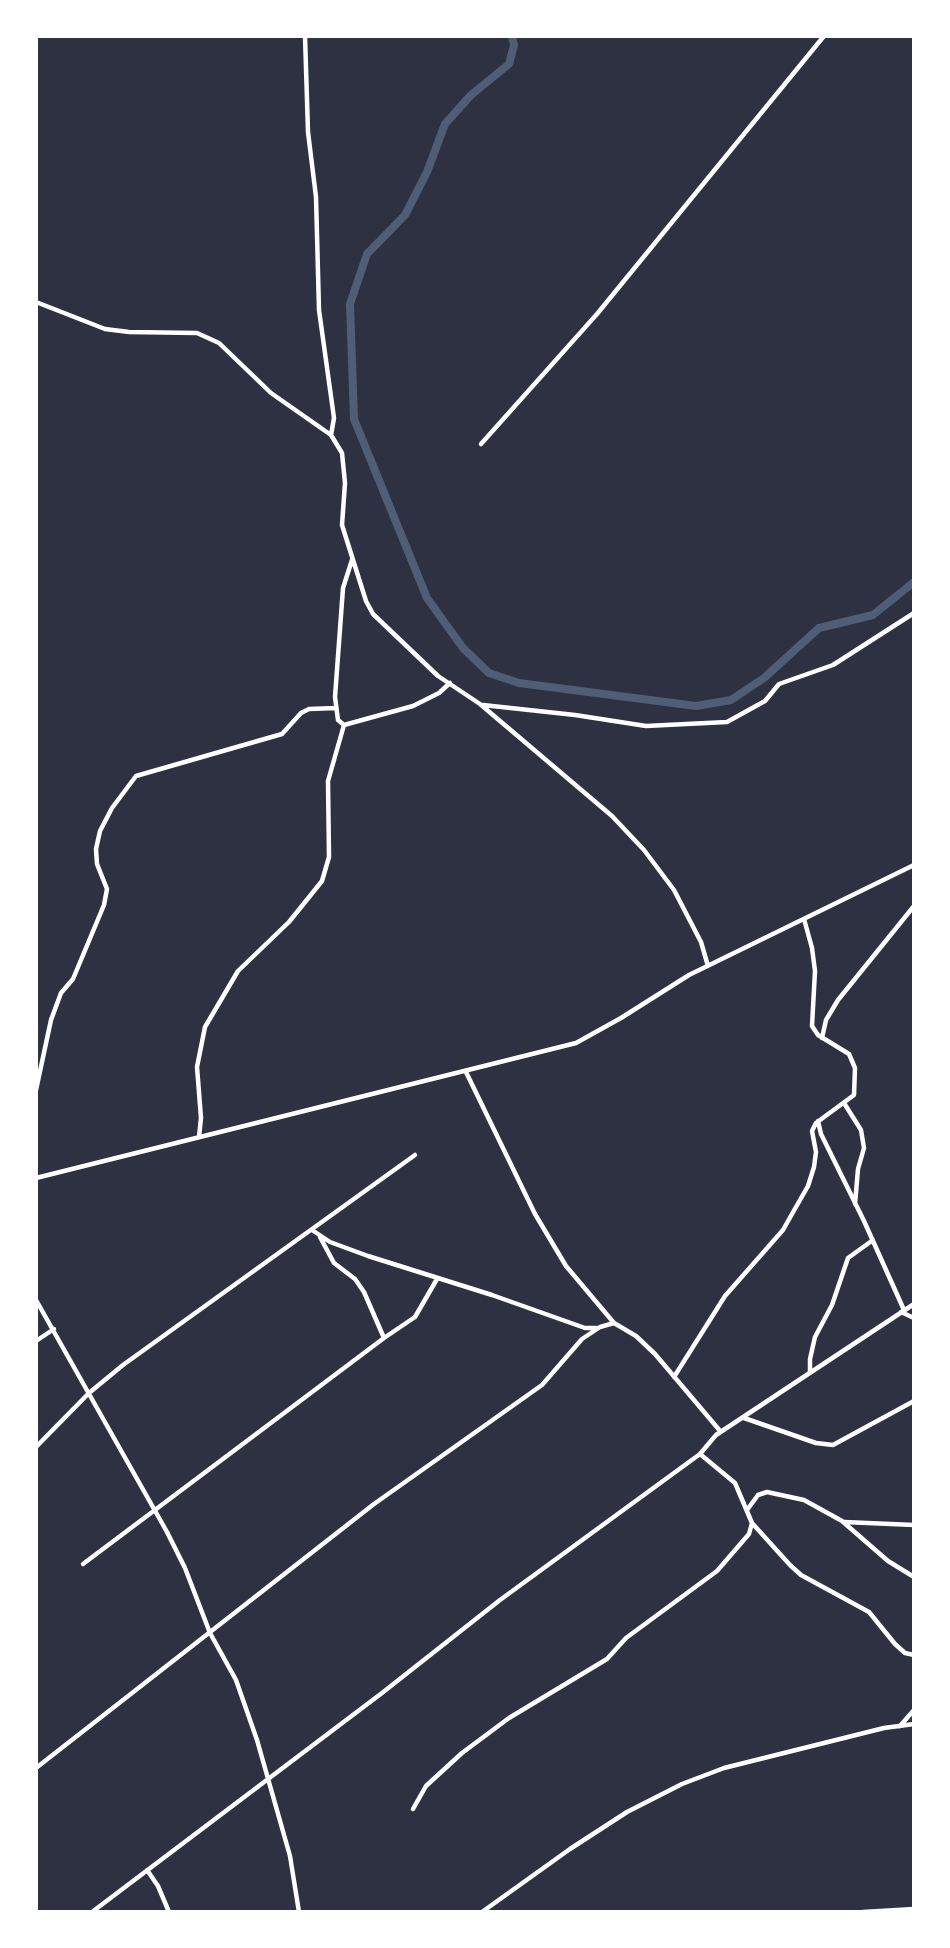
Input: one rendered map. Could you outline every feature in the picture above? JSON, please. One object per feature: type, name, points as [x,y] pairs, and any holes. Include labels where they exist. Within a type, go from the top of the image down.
[{"type":"street","points":[[305,36],[308,132],[315,197],[319,310],[334,418],[331,435]]},
{"type":"street","points":[[481,444],[597,314],[824,36]]},
{"type":"street","points":[[36,302],[60,309],[105,329],[129,332],[197,333],[219,343],[271,393],[331,435],[342,453],[345,483],[342,525],[352,560],[373,614],[438,676],[480,704],[576,783],[612,816],[644,850],[674,890],[701,942],[708,966]]},
{"type":"street","points":[[344,725],[338,720],[336,708],[343,588],[352,560]]},
{"type":"street","points":[[480,704],[646,726],[727,722],[765,701],[779,684],[833,665],[914,613]]},
{"type":"street","points":[[344,725],[413,706],[439,693],[450,683]]},
{"type":"street","points":[[36,1090],[61,993],[77,969],[79,959],[104,905],[107,889],[97,864],[96,849],[100,831],[112,808],[136,776],[282,734],[301,713],[309,709],[336,708]]},
{"type":"street","points":[[199,1137],[201,1118],[197,1067],[205,1027],[238,971],[289,922],[322,881],[329,857],[328,781],[344,725]]},
{"type":"street","points":[[36,1178],[466,1072],[558,1048],[590,1037],[656,995],[708,966],[914,865]]},
{"type":"street","points":[[822,1038],[826,1020],[838,1000],[914,906]]},
{"type":"street","points":[[674,1377],[725,1296],[783,1230],[808,1186],[816,1152],[812,1131],[818,1120],[854,1095],[855,1068],[849,1054],[822,1038],[812,1026],[810,1018],[815,970],[804,919]]},
{"type":"street","points":[[466,1072],[535,1214],[566,1266],[614,1323],[636,1336],[721,1432]]},
{"type":"street","points":[[844,1103],[861,1130],[864,1149],[858,1169],[855,1204]]},
{"type":"street","points":[[818,1120],[821,1134],[873,1240],[902,1311],[914,1318]]},
{"type":"street","points":[[36,1447],[89,1394],[123,1365],[415,1155]]},
{"type":"street","points":[[312,1230],[320,1237],[368,1256],[585,1328],[600,1328]]},
{"type":"street","points":[[320,1237],[334,1263],[355,1280],[364,1292],[384,1338]]},
{"type":"street","points":[[810,1373],[810,1359],[815,1337],[832,1305],[848,1258],[873,1240]]},
{"type":"street","points":[[83,1564],[153,1509],[415,1317],[428,1300],[437,1279]]},
{"type":"street","points":[[36,1300],[185,1568],[210,1634],[236,1680],[290,1856],[299,1912]]},
{"type":"street","points":[[92,1912],[500,1600],[700,1454],[721,1432],[914,1304]]},
{"type":"street","points":[[36,1768],[374,1504],[542,1385],[577,1345],[600,1328],[614,1323]]},
{"type":"street","points":[[36,1341],[54,1329]]},
{"type":"street","points":[[744,1418],[825,1445],[833,1445],[894,1414],[914,1401]]},
{"type":"street","points":[[700,1454],[735,1483],[752,1523],[801,1575],[869,1612],[895,1644],[905,1653],[914,1655]]},
{"type":"street","points":[[747,1510],[758,1495],[776,1494],[804,1500],[842,1521],[888,1561],[914,1577]]},
{"type":"street","points":[[842,1521],[860,1525],[914,1525]]},
{"type":"street","points":[[413,1809],[426,1786],[462,1753],[509,1718],[607,1659],[626,1638],[717,1571],[749,1534],[752,1523]]},
{"type":"street","points":[[900,1726],[914,1710]]},
{"type":"street","points":[[482,1912],[570,1849],[627,1812],[682,1784],[724,1768],[914,1724]]},
{"type":"street","points":[[147,1870],[158,1886],[169,1912]]},
{"type":"street","points":[[863,1912],[914,1909]]},
{"type":"waterway","points":[[512,36],[514,45],[509,64],[471,95],[445,124],[427,172],[405,215],[367,254],[350,304],[354,419],[427,598],[463,648],[489,673],[519,683],[696,706],[731,700],[764,678],[819,628],[873,615],[914,582]]}]
